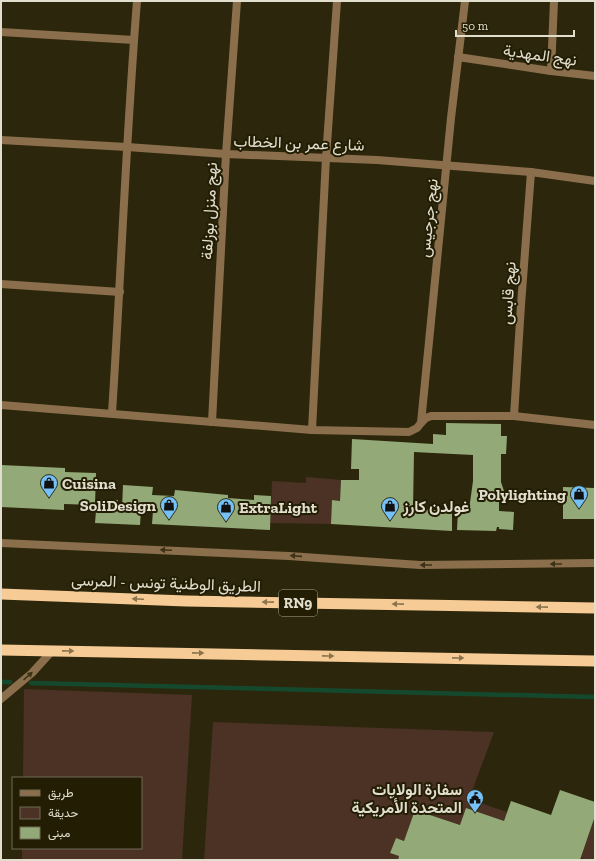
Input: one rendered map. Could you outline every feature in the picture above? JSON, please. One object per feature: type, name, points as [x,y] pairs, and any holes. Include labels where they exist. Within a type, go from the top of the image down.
[{"type":"highway","name":"الطريق الوطنية تونس - المرسى","points":[[1,594],[186,601],[595,608]]},
{"type":"highway","points":[[1,650],[595,661]]},
{"type":"street","points":[[112,413],[137,1]]},
{"type":"street","name":"نهج منزل بوزلفة","points":[[212,422],[226,154],[237,1]]},
{"type":"street","points":[[312,430],[326,158],[337,1]]},
{"type":"street","name":"نهج جرجيس","points":[[421,423],[465,1]]},
{"type":"street","points":[[551,71],[554,1]]},
{"type":"street","points":[[1,32],[134,40]]},
{"type":"street","name":"نهج المهدية","points":[[458,57],[595,76]]},
{"type":"street","name":"شارع عمر بن الخطاب","points":[[1,140],[226,154],[447,165],[531,172],[595,181]]},
{"type":"street","name":"نهج قابس","points":[[514,416],[531,172]]},
{"type":"street","points":[[1,284],[120,292]]},
{"type":"street","points":[[1,405],[312,430],[409,432],[416,428],[426,418],[431,416],[514,416],[595,425]]},
{"type":"street","points":[[1,543],[289,556],[420,565],[595,564]]},
{"type":"street","points":[[1,700],[32,673],[52,651]]},
{"type":"green space","points":[[306,477],[341,480],[340,501],[332,500],[331,524],[270,523],[272,481],[306,483]]},
{"type":"green space","points":[[24,689],[192,695],[182,860],[22,860],[22,849],[142,849],[142,777],[23,777]]},
{"type":"green space","points":[[213,722],[494,732],[469,799],[507,812],[504,821],[460,825],[415,810],[404,841],[396,838],[390,853],[399,856],[398,860],[204,860]]},
{"type":"green space","points":[[595,816],[595,860],[587,860],[581,858]]},
{"type":"building","points":[[446,423],[501,424],[501,436],[507,436],[506,454],[501,454],[501,482],[504,491],[499,492],[499,511],[514,512],[513,530],[499,529],[499,527],[497,527],[496,531],[457,530],[458,510],[469,510],[473,481],[473,455],[414,452],[413,509],[452,511],[452,531],[331,524],[332,500],[340,501],[341,480],[359,480],[359,469],[351,469],[352,439],[433,444],[433,434],[446,435]]},
{"type":"building","points":[[1,465],[65,468],[65,472],[96,473],[95,505],[64,504],[64,510],[1,507]]},
{"type":"building","points":[[123,485],[153,487],[152,495],[174,496],[175,490],[228,495],[228,498],[254,500],[254,495],[271,496],[270,530],[152,524],[153,511],[141,510],[140,525],[95,523],[97,499],[118,500],[117,508],[122,508]]},
{"type":"building","points":[[563,487],[595,488],[595,519],[563,519]]},
{"type":"building","points":[[560,790],[595,802],[595,816],[580,860],[398,860],[399,856],[390,853],[396,838],[404,841],[415,810],[460,825],[466,808],[504,821],[511,801],[551,815]]},
{"type":"waterway","points":[[1,682],[10,682]]},
{"type":"waterway","points":[[31,683],[595,697]]},
{"type":"place","name":"Cuisina","points":[[49,498]]},
{"type":"place","name":"Polylighting","points":[[579,509]]},
{"type":"place","name":"SoliDesign","points":[[169,520]]},
{"type":"place","name":"غولدن كارز","points":[[390,521]]},
{"type":"place","name":"ExtraLight","points":[[226,522]]},
{"type":"place","name":"سفارة الولايات المتحدة الأمريكية","points":[[475,813]]}]
